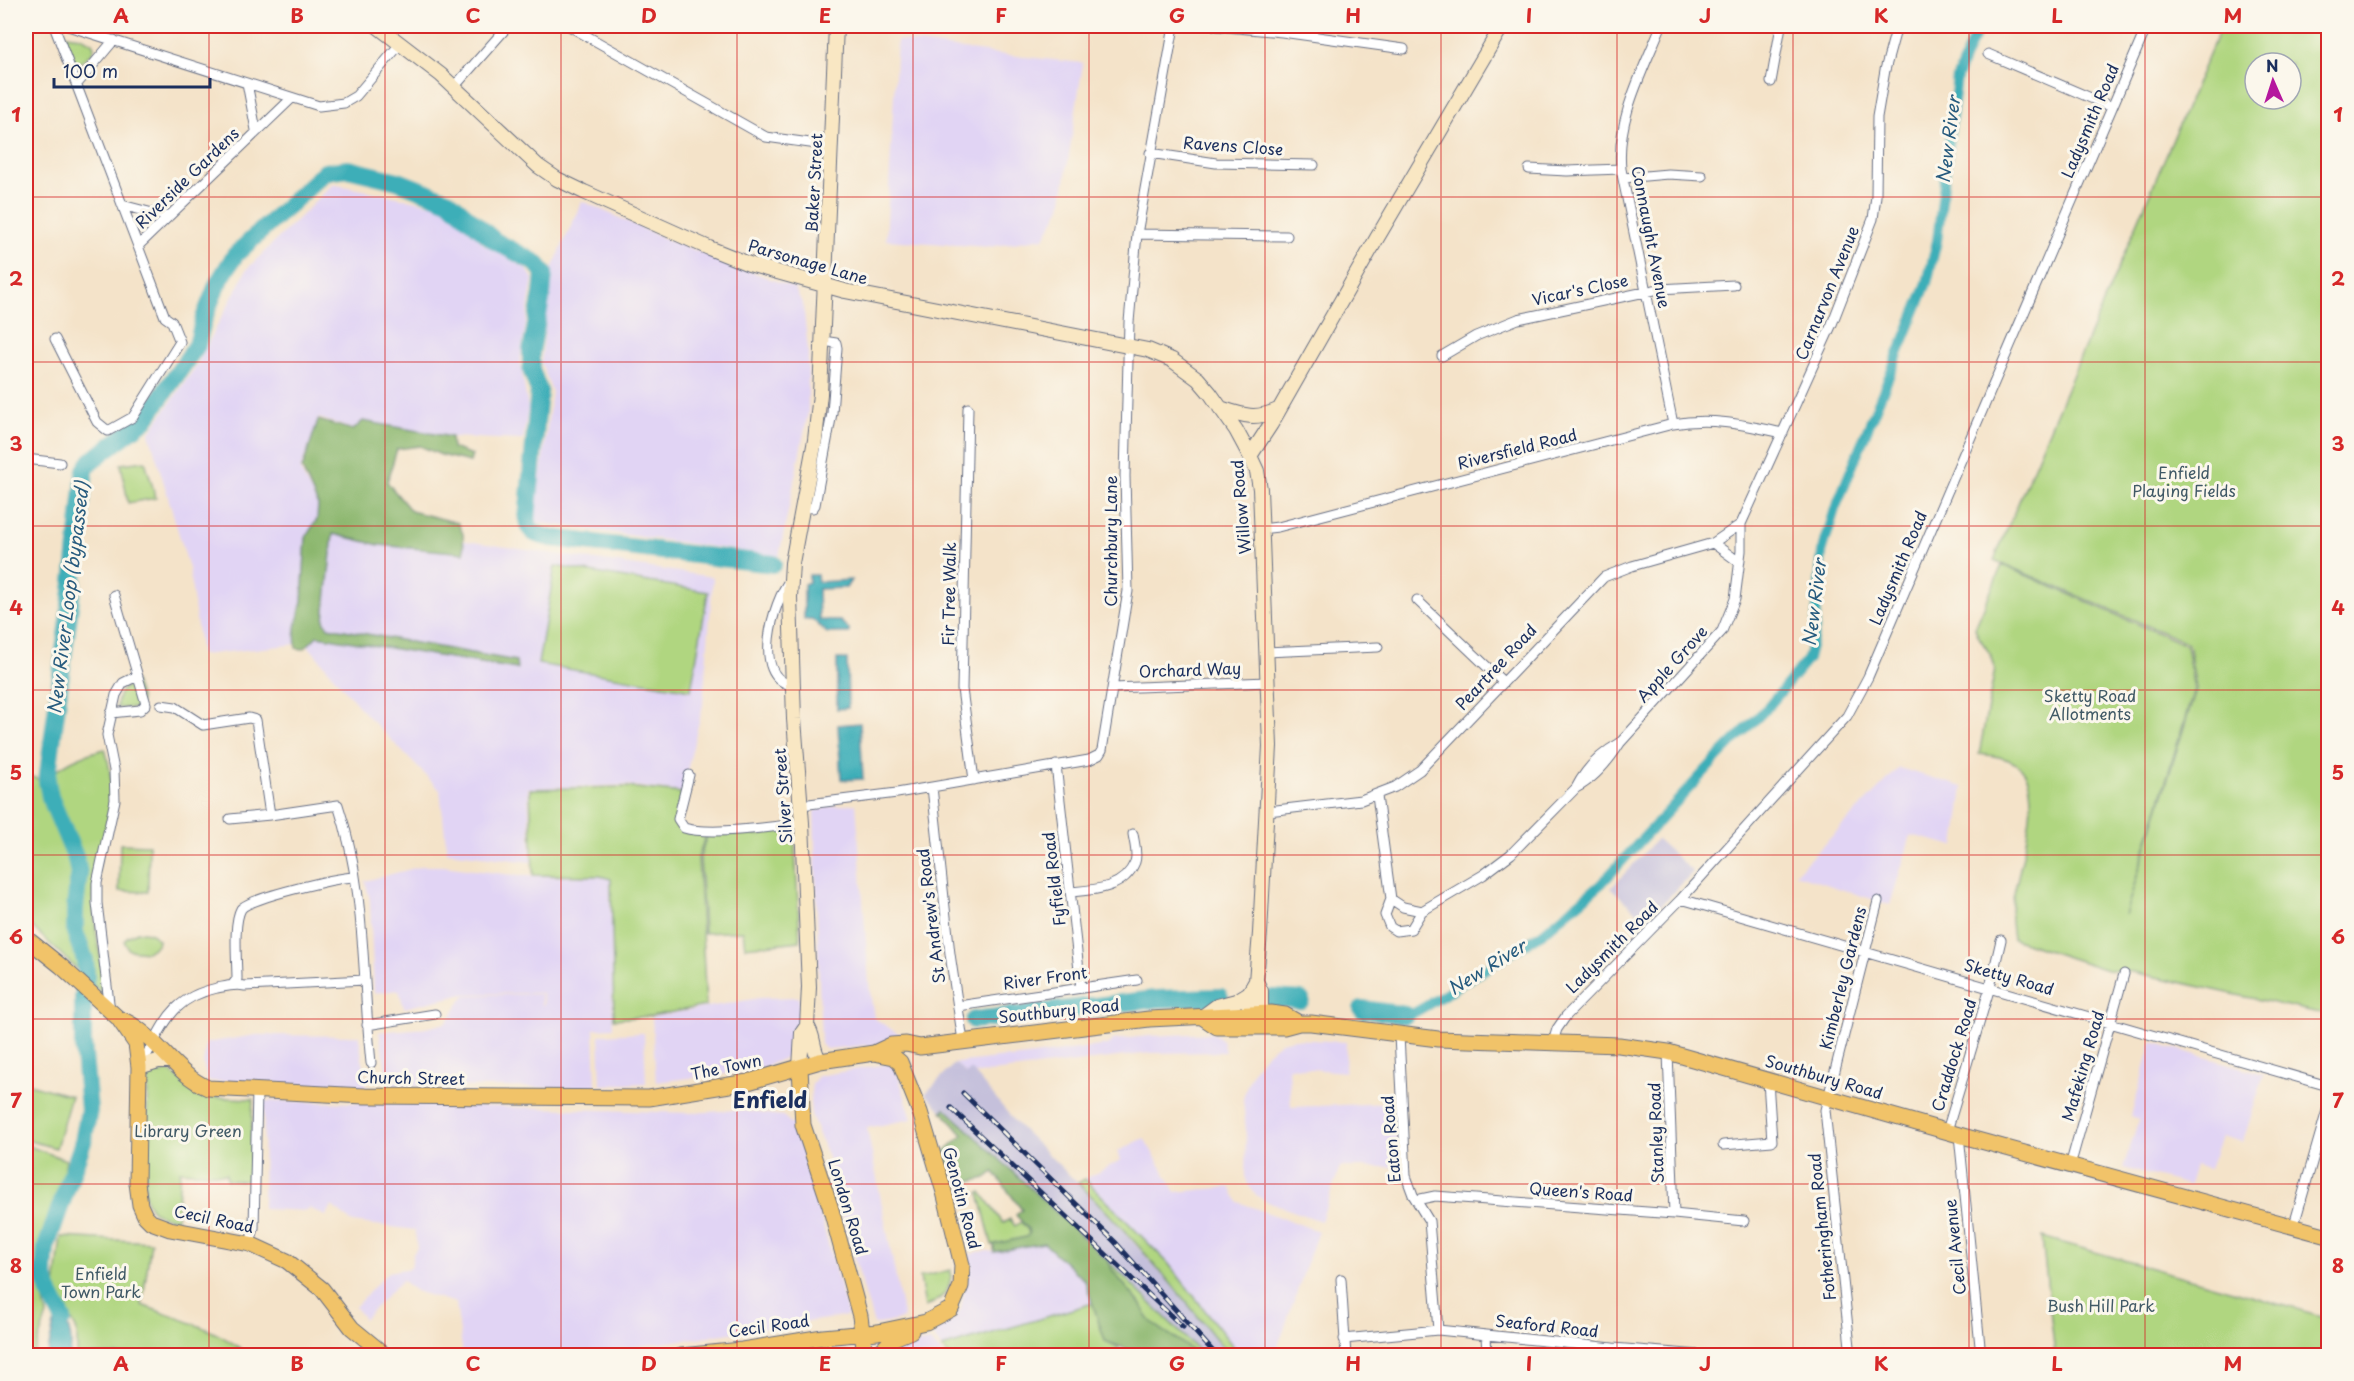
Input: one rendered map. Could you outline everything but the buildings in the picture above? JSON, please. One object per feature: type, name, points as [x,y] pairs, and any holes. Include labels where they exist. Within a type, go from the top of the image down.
[{"type":"main road","points":[[26,938],[114,1014]]},
{"type":"main road","name":"Church Street","points":[[114,1014],[130,1022],[195,1082],[208,1088],[364,1096],[599,1099],[660,1097]]},
{"type":"main road","name":"Cecil Road","points":[[114,1014],[136,1044],[139,1067],[137,1183],[142,1212],[151,1222],[170,1229],[250,1244],[286,1261],[322,1289],[352,1328],[386,1356]]},
{"type":"main road","name":"Southbury Road","points":[[800,1068],[820,1061],[878,1054],[891,1046],[906,1044],[920,1047],[1086,1026],[1202,1017],[1216,1027],[1285,1015],[1299,1023],[1438,1040],[1619,1045],[1668,1052],[1768,1081],[1826,1103],[1953,1133],[2328,1236]]},
{"type":"main road","name":"Southbury Road","points":[[900,1062],[920,1047]]},
{"type":"main road","points":[[878,1054],[894,1057],[900,1062]]},
{"type":"main road","name":"Genotin Road","points":[[862,1333],[926,1322],[951,1309],[961,1286],[962,1265],[944,1191],[920,1112],[900,1062]]},
{"type":"main road","name":"The Town","points":[[660,1097],[748,1082],[800,1068]]},
{"type":"main road","name":"London Road","points":[[800,1068],[803,1125],[830,1206],[860,1316],[865,1356]]},
{"type":"main road","points":[[876,1356],[894,1338],[919,1329],[926,1322]]},
{"type":"main road","name":"Cecil Road","points":[[691,1355],[862,1333]]},
{"type":"street","points":[[54,26],[165,317],[172,322],[180,342],[133,417],[108,431],[97,422],[55,339]]},
{"type":"street","points":[[68,26],[320,105],[344,103],[356,96],[401,43]]},
{"type":"street","name":"Parsonage Lane","points":[[377,26],[454,87],[538,166],[557,179],[749,264],[825,286],[1129,346],[1159,354],[1172,360],[1198,379],[1236,430],[1250,456]]},
{"type":"street","points":[[454,87],[508,26]]},
{"type":"street","points":[[569,26],[766,137],[832,146]]},
{"type":"street","name":"Baker Street","points":[[792,685],[791,579],[802,507],[821,441],[820,394],[837,26]]},
{"type":"street","name":"Churchbury Lane","points":[[801,805],[974,780],[1089,760],[1099,755],[1104,743],[1128,591],[1125,476],[1129,346],[1137,234],[1174,26]]},
{"type":"street","points":[[1215,26],[1306,34],[1404,49]]},
{"type":"street","name":"Willow Road","points":[[1255,1020],[1252,987],[1268,811],[1270,746],[1257,471],[1250,456],[1502,26]]},
{"type":"street","name":"Connaught Avenue","points":[[1661,26],[1630,104],[1621,133],[1619,151],[1673,424]]},
{"type":"street","points":[[1771,82],[1781,26]]},
{"type":"street","name":"Carnarvon Avenue","points":[[1741,524],[1832,324],[1873,219],[1876,196],[1878,108],[1897,26]]},
{"type":"street","name":"Ladysmith Road","points":[[1553,1042],[1566,1016],[1681,899],[1847,716],[1869,677],[2147,26]]},
{"type":"street","points":[[77,84],[114,40]]},
{"type":"street","points":[[1988,54],[2112,107]]},
{"type":"street","name":"Riverside Gardens","points":[[247,83],[256,130]]},
{"type":"street","name":"Riverside Gardens","points":[[138,246],[256,130],[292,98]]},
{"type":"street","name":"Ravens Close","points":[[1150,153],[1216,163],[1314,165]]},
{"type":"street","points":[[1529,170],[1702,176]]},
{"type":"street","points":[[122,205],[168,217]]},
{"type":"street","points":[[1137,234],[1287,236]]},
{"type":"street","name":"Vicar's Close","points":[[1442,356],[1476,336],[1518,319],[1646,291],[1734,285]]},
{"type":"street","name":"Fir Tree Walk","points":[[968,408],[962,689],[974,780]]},
{"type":"street","points":[[1220,408],[1240,415],[1258,417],[1278,410]]},
{"type":"street","name":"Riversfield Road","points":[[1261,529],[1673,424],[1695,420],[1716,420],[1783,433]]},
{"type":"street","points":[[26,459],[60,463]]},
{"type":"street","name":"Peartree Road","points":[[1268,811],[1335,805],[1377,796],[1395,787],[1420,770],[1604,577],[1632,566],[1713,543],[1741,524]]},
{"type":"street","name":"Apple Grove","points":[[1377,796],[1391,899],[1385,915],[1390,927],[1396,931],[1411,929],[1422,911],[1483,875],[1511,854],[1576,789],[1582,776],[1602,753],[1620,743],[1722,631],[1735,599],[1742,537],[1741,524]]},
{"type":"street","points":[[1713,543],[1739,562]]},
{"type":"street","points":[[791,579],[783,588],[774,612],[770,628],[769,649],[771,664],[778,677],[785,684],[792,685]]},
{"type":"street","points":[[111,714],[125,713],[145,707],[146,701],[114,595]]},
{"type":"street","points":[[1417,600],[1503,682]]},
{"type":"street","points":[[1266,652],[1378,647]]},
{"type":"street","points":[[114,1014],[97,903],[98,883],[115,800],[114,770],[107,735],[116,695],[123,683],[137,676]]},
{"type":"street","name":"Orchard Way","points":[[1113,688],[1268,682]]},
{"type":"street","name":"Silver Street","points":[[792,685],[802,823],[808,987],[807,1026],[802,1033],[800,1068]]},
{"type":"street","points":[[161,705],[175,707],[204,724],[249,718],[256,720],[270,815]]},
{"type":"street","name":"Fyfield Road","points":[[1056,765],[1081,988]]},
{"type":"street","points":[[689,775],[678,819],[684,828],[698,830],[757,829],[802,823]]},
{"type":"street","name":"St Andrew's Road","points":[[932,787],[963,1041]]},
{"type":"street","points":[[230,819],[338,804],[349,843],[358,901],[371,1063]]},
{"type":"street","points":[[1070,892],[1102,889],[1116,884],[1125,876],[1135,861],[1133,834]]},
{"type":"street","points":[[233,984],[237,979],[240,910],[246,904],[292,890],[353,877]]},
{"type":"street","points":[[1391,899],[1403,907],[1422,911]]},
{"type":"street","name":"Sketty Road","points":[[1681,899],[2328,1086]]},
{"type":"street","name":"Kimberley Gardens","points":[[1826,1103],[1878,901]]},
{"type":"street","name":"Craddock Road","points":[[1953,1133],[2001,940]]},
{"type":"street","name":"Mafeking Road","points":[[2070,1166],[2124,974]]},
{"type":"street","name":"River Front","points":[[958,1006],[1137,980]]},
{"type":"street","name":"Cecil Road","points":[[139,1067],[169,1016],[185,1000],[207,990],[233,984],[245,986],[365,981]]},
{"type":"street","points":[[1202,1017],[1217,1006],[1236,1001],[1252,987]]},
{"type":"street","points":[[367,1025],[435,1014]]},
{"type":"street","name":"Silver Street","points":[[807,1026],[812,1032],[813,1050],[820,1061]]},
{"type":"street","name":"Eaton Road","points":[[1399,1035],[1406,1176],[1409,1188],[1426,1214],[1431,1239],[1438,1330]]},
{"type":"street","name":"Stanley Road","points":[[1668,1052],[1674,1214]]},
{"type":"street","points":[[139,1067],[158,1061],[171,1061]]},
{"type":"street","points":[[1723,1145],[1772,1141],[1768,1081]]},
{"type":"street","points":[[250,1244],[254,1228],[257,1091]]},
{"type":"street","name":"Fotheringham Road","points":[[1826,1103],[1851,1354]]},
{"type":"street","points":[[2294,1225],[2328,1107]]},
{"type":"street","name":"Cecil Avenue","points":[[1953,1133],[1981,1356]]},
{"type":"street","name":"Queen's Road","points":[[1416,1200],[1435,1196],[1744,1221]]},
{"type":"street","points":[[1341,1279],[1346,1356]]},
{"type":"street","points":[[1344,1339],[1438,1330],[1486,1335],[1487,1356]]},
{"type":"street","name":"Seaford Road","points":[[1486,1335],[1614,1352],[1713,1356]]},
{"type":"street","points":[[1834,1356],[1851,1354]]},
{"type":"shaded area","points":[[897,40],[1083,63],[1061,207],[1044,238],[989,247],[886,240]]},
{"type":"shaded area","points":[[333,184],[446,207],[485,245],[527,269],[533,279],[520,361],[528,408],[523,440],[452,437],[363,421],[353,429],[319,418],[300,470],[319,508],[418,534],[713,577],[703,705],[682,792],[627,785],[528,788],[531,862],[447,852],[440,790],[361,709],[306,643],[201,655],[189,568],[149,433],[196,366],[247,269]]},
{"type":"shaded area","points":[[582,201],[666,239],[794,288],[803,304],[808,349],[808,413],[779,556],[534,522],[552,392],[541,362],[552,269]]},
{"type":"shaded area","points":[[1899,768],[1963,787],[1955,846],[1911,835],[1890,905],[1795,874]]},
{"type":"shaded area","points":[[856,804],[869,984],[874,1018],[897,1033],[916,1038],[911,1041],[826,1049],[821,1044],[814,811],[833,806]]},
{"type":"shaded area","points":[[1657,839],[1693,872],[1646,921],[1611,888]]},
{"type":"shaded area","points":[[423,866],[443,866],[520,876],[610,879],[613,1028],[594,1029],[596,1084],[594,1088],[389,1086],[379,1032],[426,1028],[446,1023],[465,995],[541,994],[542,1005],[544,1005],[542,993],[465,994],[404,1008],[399,990],[374,993],[370,900],[365,881]]},
{"type":"shaded area","points":[[799,997],[799,1027],[789,1056],[757,1070],[656,1082],[652,1017],[759,998]]},
{"type":"shaded area","points":[[644,1033],[646,1083],[601,1085],[599,1035]]},
{"type":"shaded area","points":[[1214,1033],[1222,1041],[1225,1052],[1151,1053],[975,1074],[971,1070],[966,1074],[955,1063],[1107,1045],[1113,1040]]},
{"type":"shaded area","points":[[256,1035],[359,1036],[366,1087],[208,1081],[203,1064],[206,1043]]},
{"type":"shaded area","points":[[1293,1039],[1346,1042],[1345,1072],[1289,1067],[1291,1107],[1394,1103],[1398,1167],[1340,1167],[1321,1221],[1265,1201],[1255,1194],[1245,1176],[1246,1131],[1243,1099],[1246,1088],[1253,1071],[1265,1055],[1281,1042]]},
{"type":"shaded area","points":[[2152,1042],[2264,1074],[2243,1142],[2221,1136],[2209,1169],[2195,1165],[2189,1185],[2123,1168],[2139,1119],[2131,1116]]},
{"type":"shaded area","points":[[894,1063],[912,1119],[867,1128],[904,1319],[874,1325],[834,1185],[830,1163],[811,1114],[810,1101],[812,1084],[818,1076]]},
{"type":"shaded area","points":[[955,1063],[966,1074],[971,1069],[1017,1124],[1102,1207],[1188,1304],[1229,1355],[1203,1355],[1057,1212],[945,1108],[942,1111],[925,1094]]},
{"type":"shaded area","points":[[264,1101],[691,1113],[737,1110],[783,1116],[796,1128],[848,1316],[578,1355],[463,1355],[456,1303],[415,1291],[402,1280],[364,1319],[355,1307],[388,1272],[411,1268],[413,1254],[417,1248],[415,1230],[352,1222],[332,1206],[326,1216],[309,1208],[308,1211],[263,1209]]},
{"type":"shaded area","points":[[1144,1138],[1176,1192],[1230,1187],[1238,1202],[1318,1231],[1275,1355],[1240,1355],[1168,1263],[1085,1179],[1121,1160],[1117,1152]]},
{"type":"shaded area","points":[[1044,1243],[1085,1281],[1093,1303],[942,1348],[932,1335],[954,1320],[961,1309],[966,1283],[965,1257],[977,1252],[994,1252]]},
{"type":"shaded area","points":[[930,1341],[943,1355],[891,1355],[905,1346]]},
{"type":"green space","name":"Enfield Playing Fields","points":[[2221,26],[2328,26],[2328,1015],[2133,972],[2107,970],[2013,939],[2011,911],[2027,837],[2031,797],[2028,780],[2017,764],[2002,758],[1979,754],[1995,669],[1975,628],[2002,565],[2186,645],[2194,689],[2125,915],[2196,689],[2188,643],[1994,560]]},
{"type":"green space","points":[[66,35],[81,37],[92,43],[94,47],[92,53],[77,65],[71,62],[64,40]]},
{"type":"green space","points":[[318,420],[353,430],[363,421],[451,437],[452,448],[472,455],[470,462],[441,455],[420,446],[397,449],[387,482],[411,511],[458,523],[463,534],[464,553],[379,545],[333,534],[324,620],[328,627],[516,661],[517,669],[317,636],[304,649],[296,648],[295,632],[302,601],[306,537],[317,519],[318,505],[302,469]]},
{"type":"green space","points":[[145,461],[156,498],[128,503],[121,464]]},
{"type":"green space","points":[[555,566],[708,592],[691,690],[538,664]]},
{"type":"green space","points":[[135,682],[141,700],[138,708],[117,708],[122,692]]},
{"type":"green space","points":[[105,749],[111,779],[110,806],[93,895],[105,996],[26,921],[26,775],[44,781],[72,761]]},
{"type":"green space","points":[[627,787],[682,793],[676,826],[687,833],[708,833],[698,857],[706,1006],[651,1016],[614,1019],[611,879],[600,876],[533,875],[530,789]]},
{"type":"green space","points":[[794,830],[800,941],[745,947],[743,931],[704,933],[700,857],[707,835],[711,833],[763,835],[771,831]]},
{"type":"green space","points":[[120,844],[149,845],[148,892],[119,891]]},
{"type":"green space","points":[[137,932],[153,935],[158,940],[157,945],[147,952],[129,950],[124,941]]},
{"type":"green space","name":"Library Green","points":[[154,1071],[160,1074],[168,1071],[207,1097],[253,1099],[249,1181],[227,1180],[226,1174],[180,1171],[177,1219],[157,1214],[145,1197],[148,1077]]},
{"type":"green space","points":[[26,1083],[71,1096],[56,1148],[26,1140]]},
{"type":"green space","points":[[945,1108],[1107,1260],[1113,1272],[1137,1299],[1152,1322],[1196,1355],[1142,1355],[1105,1341],[1085,1281],[1044,1243],[994,1252],[994,1244],[1026,1237],[1029,1234],[1028,1229],[1016,1215],[1022,1210],[994,1172],[986,1178],[960,1184],[957,1174],[950,1175],[944,1152],[963,1135],[942,1111]]},
{"type":"green space","points":[[26,1145],[66,1160],[64,1174],[38,1247],[37,1270],[47,1315],[33,1356],[26,1355]]},
{"type":"green space","points":[[1085,1179],[1168,1263],[1240,1355],[1229,1355],[1138,1245],[1078,1183]]},
{"type":"green space","points":[[981,1192],[1003,1223],[1010,1219],[1015,1226],[1021,1222],[1029,1235],[992,1245],[979,1193]]},
{"type":"green space","name":"Enfield Town Park","points":[[61,1237],[151,1242],[142,1305],[212,1331],[248,1355],[77,1355],[77,1331],[55,1287]]},
{"type":"green space","name":"Bush Hill Park","points":[[2042,1237],[2328,1318],[2328,1355],[2055,1355]]},
{"type":"green space","points":[[1107,1260],[1203,1355],[1196,1355],[1152,1322],[1137,1299],[1113,1272]]},
{"type":"green space","points":[[951,1270],[950,1283],[945,1293],[937,1301],[925,1307],[920,1277]]},
{"type":"green space","points":[[1093,1303],[1105,1341],[1118,1347],[1118,1355],[949,1356],[942,1348]]},
{"type":"water","points":[[809,575],[817,575],[818,582],[851,580],[846,588],[818,589],[819,620],[840,621],[849,629],[849,633],[827,633],[812,619],[804,619],[804,584],[809,582]]},
{"type":"water","points":[[837,659],[847,659],[848,708],[837,709]]},
{"type":"water","points":[[860,723],[863,779],[841,780],[838,725]]},
{"type":"water","points":[[63,1319],[70,1336],[70,1355],[47,1355],[54,1324]]},
{"type":"waterway","name":"New River","points":[[1405,1015],[1412,1014],[1426,1006],[1542,934],[1601,884],[1717,758],[1769,706],[1808,659],[1815,629],[1822,552],[1835,509],[1927,283],[1937,241],[1957,77],[1971,43],[1981,26]]},
{"type":"waterway","name":"New River Loop (bypassed)","points":[[63,1319],[48,1290],[44,1272],[46,1247],[83,1142],[89,1110],[83,1043],[83,998],[86,975],[85,960],[75,932],[79,874],[76,859],[50,797],[47,781],[85,470],[91,461],[145,420],[197,345],[204,318],[217,285],[235,255],[325,172],[348,169],[398,181],[449,201],[495,241],[536,263],[544,273],[531,352],[531,369],[539,391],[527,519],[532,531],[551,538],[773,564]]},
{"type":"waterway","name":"New River Loop (bypassed)","points":[[974,1020],[1156,999],[1220,997]]},
{"type":"waterway","name":"New River Loop (bypassed)","points":[[1273,998],[1301,1000]]},
{"type":"waterway","name":"New River","points":[[1362,1009],[1405,1015]]},
{"type":"railway","points":[[963,1093],[1115,1242],[1217,1356]]},
{"type":"railway","points":[[951,1108],[1183,1327]]},
{"type":"district","name":"Enfield","points":[[770,1100]]},
{"type":"park label","name":"Sketty Road Allotments","points":[[2090,705]]}]
